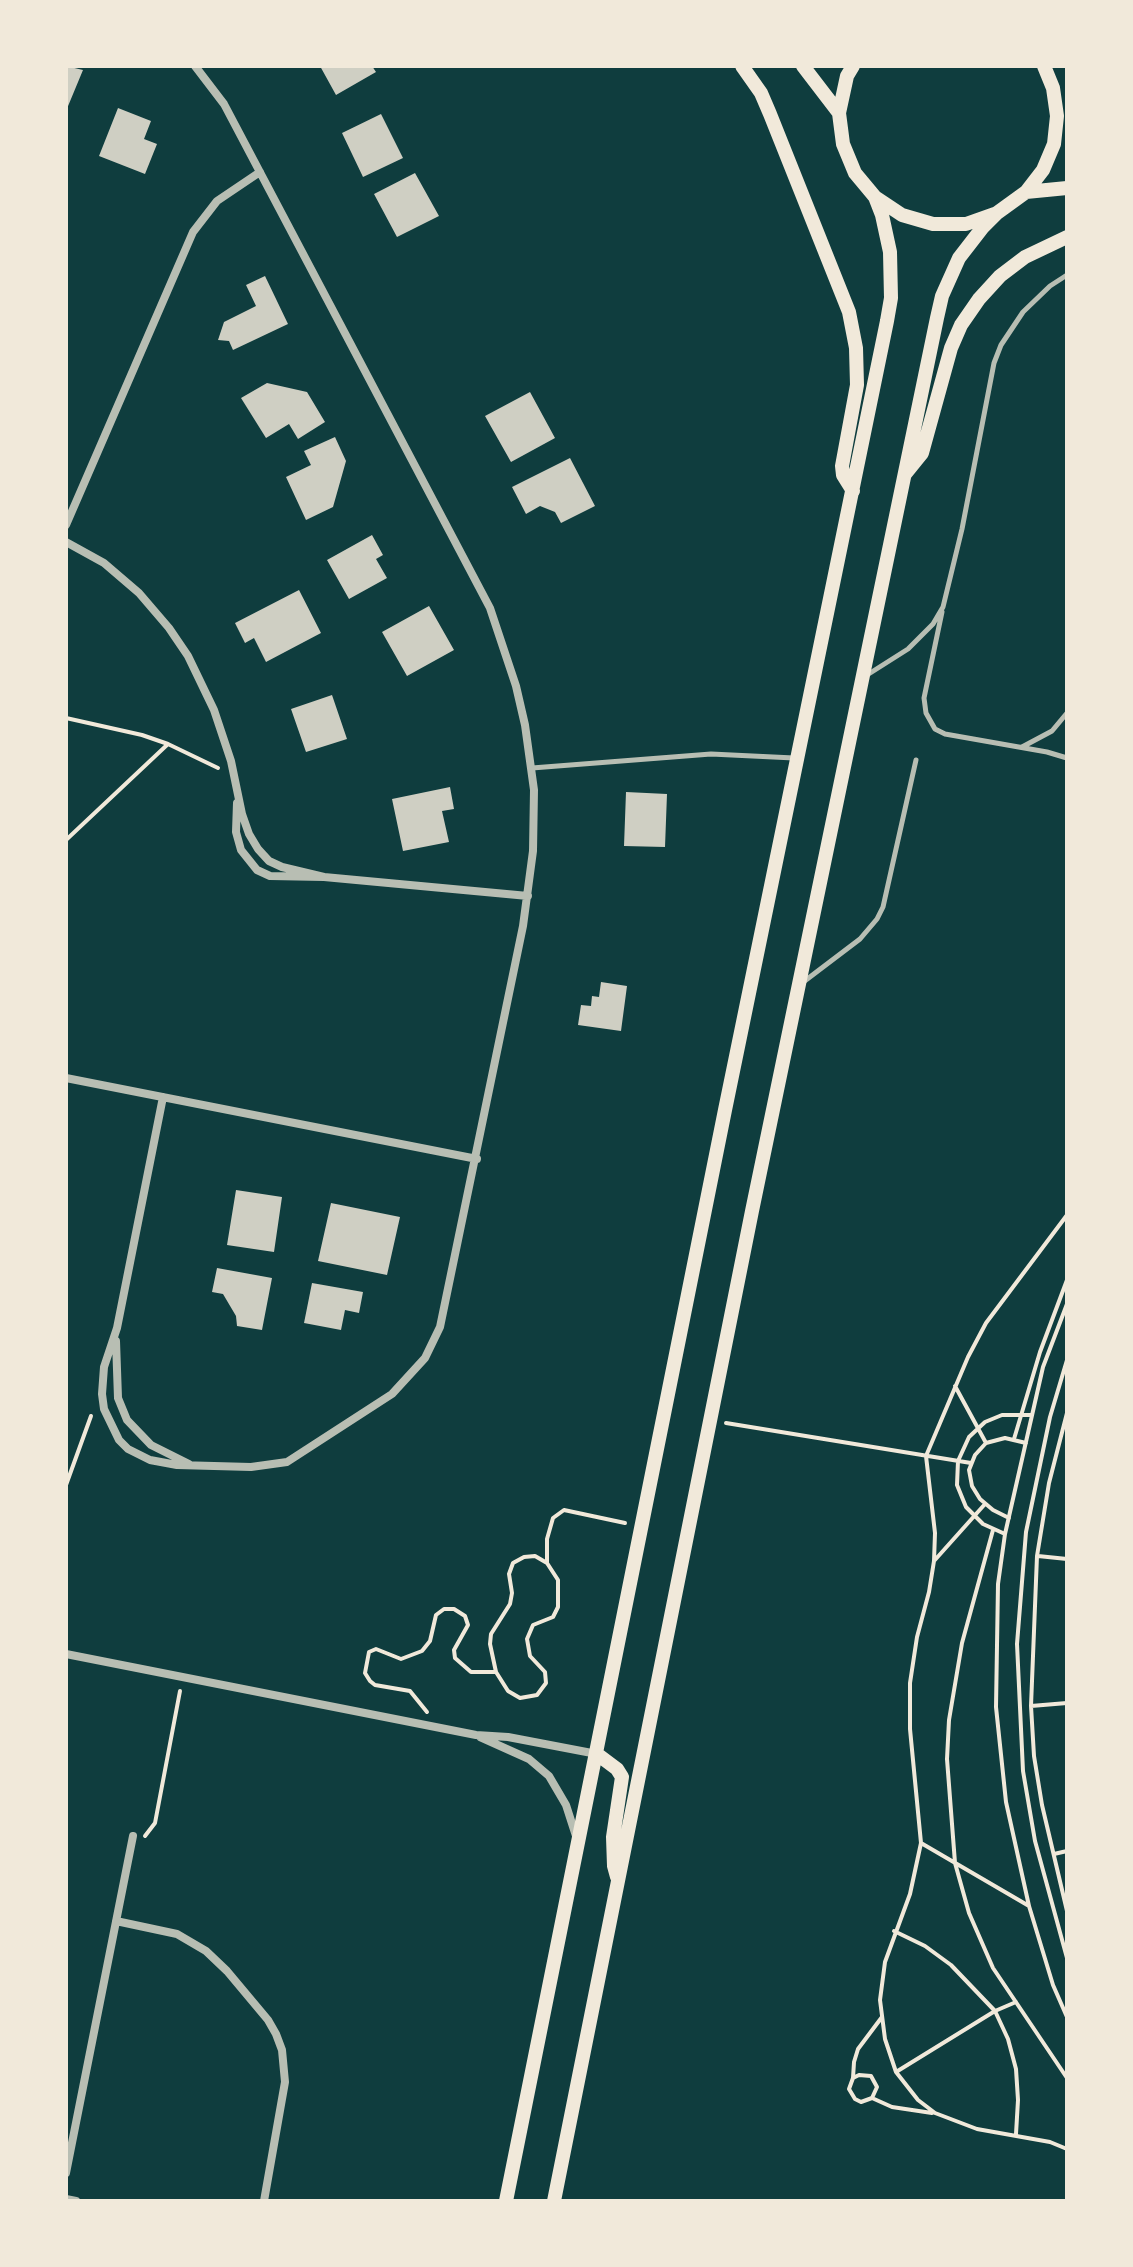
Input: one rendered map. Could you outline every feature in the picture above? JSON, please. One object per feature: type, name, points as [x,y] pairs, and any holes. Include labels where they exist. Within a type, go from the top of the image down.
[{"type":"main road","points":[[742,66],[761,93],[849,312],[856,348],[857,385],[842,466],[843,475],[853,491]]},
{"type":"main road","points":[[803,66],[839,113]]},
{"type":"main road","points":[[853,66],[847,76],[839,113],[843,144],[855,173],[875,197],[902,215],[933,224],[966,224],[997,213]]},
{"type":"main road","points":[[554,2201],[799,986],[942,296],[959,258],[983,227],[1026,192],[1043,170],[1054,144],[1057,116],[1053,88],[1044,66]]},
{"type":"main road","points":[[1053,88],[1067,98]]},
{"type":"main road","points":[[1026,192],[1067,188]]},
{"type":"main road","points":[[506,2201],[891,298],[890,252],[875,197]]},
{"type":"main road","points":[[905,474],[922,453],[951,348],[961,325],[1000,276],[1025,257],[1067,237]]},
{"type":"main road","points":[[597,1754],[617,1769],[622,1777],[613,1837],[614,1866],[619,1881]]},
{"type":"street","points":[[163,1097],[117,1328],[104,1367],[102,1394],[113,1432],[128,1449],[163,1463],[263,1467],[287,1462],[392,1394],[425,1358],[440,1327],[477,1159],[528,896],[535,817],[532,768],[516,686],[490,608],[224,104],[195,66]]},
{"type":"street","points":[[66,525],[193,232],[217,201],[260,172]]},
{"type":"street","points":[[66,542],[86,552],[122,578],[169,628],[204,686],[224,736],[249,834],[263,855],[282,867],[324,877]]},
{"type":"street","points":[[238,790],[236,832],[245,858],[257,870],[270,876],[324,877],[528,896]]},
{"type":"street","points":[[66,1078],[477,1159]]},
{"type":"street","points":[[117,1328],[118,1398],[127,1420],[151,1445],[190,1464]]},
{"type":"street","points":[[66,1654],[476,1735],[508,1737],[597,1754]]},
{"type":"street","points":[[476,1735],[529,1759],[549,1776],[566,1805],[579,1845]]},
{"type":"street","points":[[66,2173],[133,1836]]},
{"type":"street","points":[[116,1921],[177,1934],[206,1951],[235,1980],[276,2034],[283,2058],[285,2082],[264,2201]]},
{"type":"street","points":[[66,2199],[76,2201]]},
{"type":"lane","points":[[1067,275],[1042,292],[1023,312],[1001,345],[994,363],[923,706],[930,722],[945,734],[1067,758]]},
{"type":"lane","points":[[862,677],[908,649],[933,624],[943,607]]},
{"type":"lane","points":[[1021,748],[1052,731],[1067,713]]},
{"type":"lane","points":[[532,768],[711,754],[798,759]]},
{"type":"lane","points":[[799,986],[860,939],[877,919],[886,894],[916,760]]},
{"type":"path","points":[[66,718],[114,727],[168,744],[235,777]]},
{"type":"path","points":[[66,840],[168,744]]},
{"type":"path","points":[[1067,1215],[986,1323],[926,1456],[935,1533],[934,1561],[910,1683],[910,1729],[921,1843],[910,1894],[885,1962],[880,2000],[885,2039],[896,2072],[918,2100],[935,2113],[977,2129],[1050,2142],[1067,2149]]},
{"type":"path","points":[[1014,1439],[1040,1352],[1067,1280]]},
{"type":"path","points":[[1067,1304],[1043,1367],[1005,1534],[998,1584],[996,1707],[1006,1802],[1029,1906],[1053,1985],[1067,2017]]},
{"type":"path","points":[[1067,1360],[1050,1417],[1026,1532],[1017,1644],[1025,1785],[1035,1841],[1067,1958]]},
{"type":"path","points":[[955,1386],[986,1443]]},
{"type":"path","points":[[66,1485],[88,1422],[102,1394]]},
{"type":"path","points":[[1005,1534],[974,1517],[961,1497],[957,1485],[958,1461],[969,1437],[994,1418],[1021,1413],[1032,1415]]},
{"type":"path","points":[[1067,1413],[1049,1483],[1037,1556],[1031,1706],[1038,1781],[1067,1911]]},
{"type":"path","points":[[712,1420],[971,1463]]},
{"type":"path","points":[[1009,1518],[985,1504],[972,1486],[971,1463],[986,1443],[996,1439],[1026,1443]]},
{"type":"path","points":[[934,1561],[985,1504]]},
{"type":"path","points":[[547,1563],[550,1524],[564,1510],[642,1526]]},
{"type":"path","points":[[993,1530],[959,1656],[949,1720],[947,1759],[955,1863],[969,1913],[993,1968],[1067,2078]]},
{"type":"path","points":[[529,1556],[539,1557],[547,1563],[558,1580],[558,1607],[553,1617],[533,1625],[527,1639],[530,1656],[545,1672],[543,1689],[537,1695],[520,1698],[508,1691],[496,1672],[491,1634],[512,1599],[510,1569],[513,1563],[529,1556]]},
{"type":"path","points":[[1037,1556],[1067,1559]]},
{"type":"path","points":[[437,1727],[415,1694],[406,1689],[375,1685],[370,1681],[365,1673],[369,1652],[376,1649],[401,1659],[422,1651],[430,1641],[436,1615],[444,1609],[454,1609],[465,1616],[468,1625],[454,1650],[455,1658],[471,1672],[496,1672]]},
{"type":"path","points":[[133,1836],[144,1837],[155,1823],[183,1677]]},
{"type":"path","points":[[1031,1706],[1067,1703]]},
{"type":"path","points":[[921,1843],[1029,1906]]},
{"type":"path","points":[[1054,1854],[1067,1851]]},
{"type":"path","points":[[894,1931],[925,1946],[951,1965],[995,2011],[1008,2039],[1016,2069],[1018,2100],[1015,2135]]},
{"type":"path","points":[[896,2072],[995,2011],[1016,2002]]},
{"type":"path","points":[[882,2017],[858,2049],[849,2089],[861,2102],[872,2098],[913,2112],[935,2113]]},
{"type":"path","points":[[853,2078],[865,2074],[875,2081],[877,2087],[872,2098]]},
{"type":"building","points":[[66,66],[83,70],[66,111]]},
{"type":"building","points":[[320,66],[372,66],[376,72],[336,95]]},
{"type":"building","points":[[118,108],[151,121],[144,139],[157,144],[145,174],[99,156]]},
{"type":"building","points":[[381,114],[403,158],[363,177],[342,133]]},
{"type":"building","points":[[415,173],[439,216],[397,237],[374,194]]},
{"type":"building","points":[[265,276],[288,324],[233,350],[229,341],[218,340],[224,322],[256,306],[246,285]]},
{"type":"building","points":[[267,383],[307,392],[325,422],[298,439],[289,424],[266,438],[241,398]]},
{"type":"building","points":[[530,392],[555,438],[511,462],[485,416]]},
{"type":"building","points":[[335,437],[346,461],[333,507],[306,520],[286,477],[311,465],[304,451]]},
{"type":"building","points":[[570,458],[595,506],[561,523],[555,512],[540,506],[526,514],[512,487]]},
{"type":"building","points":[[372,535],[383,555],[376,559],[387,578],[349,599],[327,560]]},
{"type":"building","points":[[299,590],[321,633],[266,662],[254,638],[245,643],[235,623]]},
{"type":"building","points":[[429,606],[454,650],[407,676],[382,632]]},
{"type":"building","points":[[332,695],[347,739],[306,752],[291,709]]},
{"type":"building","points":[[450,787],[454,809],[442,811],[449,842],[403,851],[392,799]]},
{"type":"building","points":[[626,792],[667,794],[665,847],[624,846]]},
{"type":"building","points":[[601,982],[627,986],[621,1031],[578,1025],[581,1005],[591,1006],[592,996],[599,997]]},
{"type":"building","points":[[236,1190],[282,1197],[274,1252],[227,1245]]},
{"type":"building","points":[[331,1203],[400,1217],[387,1275],[318,1261]]},
{"type":"building","points":[[217,1268],[272,1278],[262,1330],[237,1326],[236,1316],[223,1294],[212,1292]]},
{"type":"building","points":[[312,1283],[363,1292],[359,1313],[345,1310],[341,1330],[304,1323]]}]
